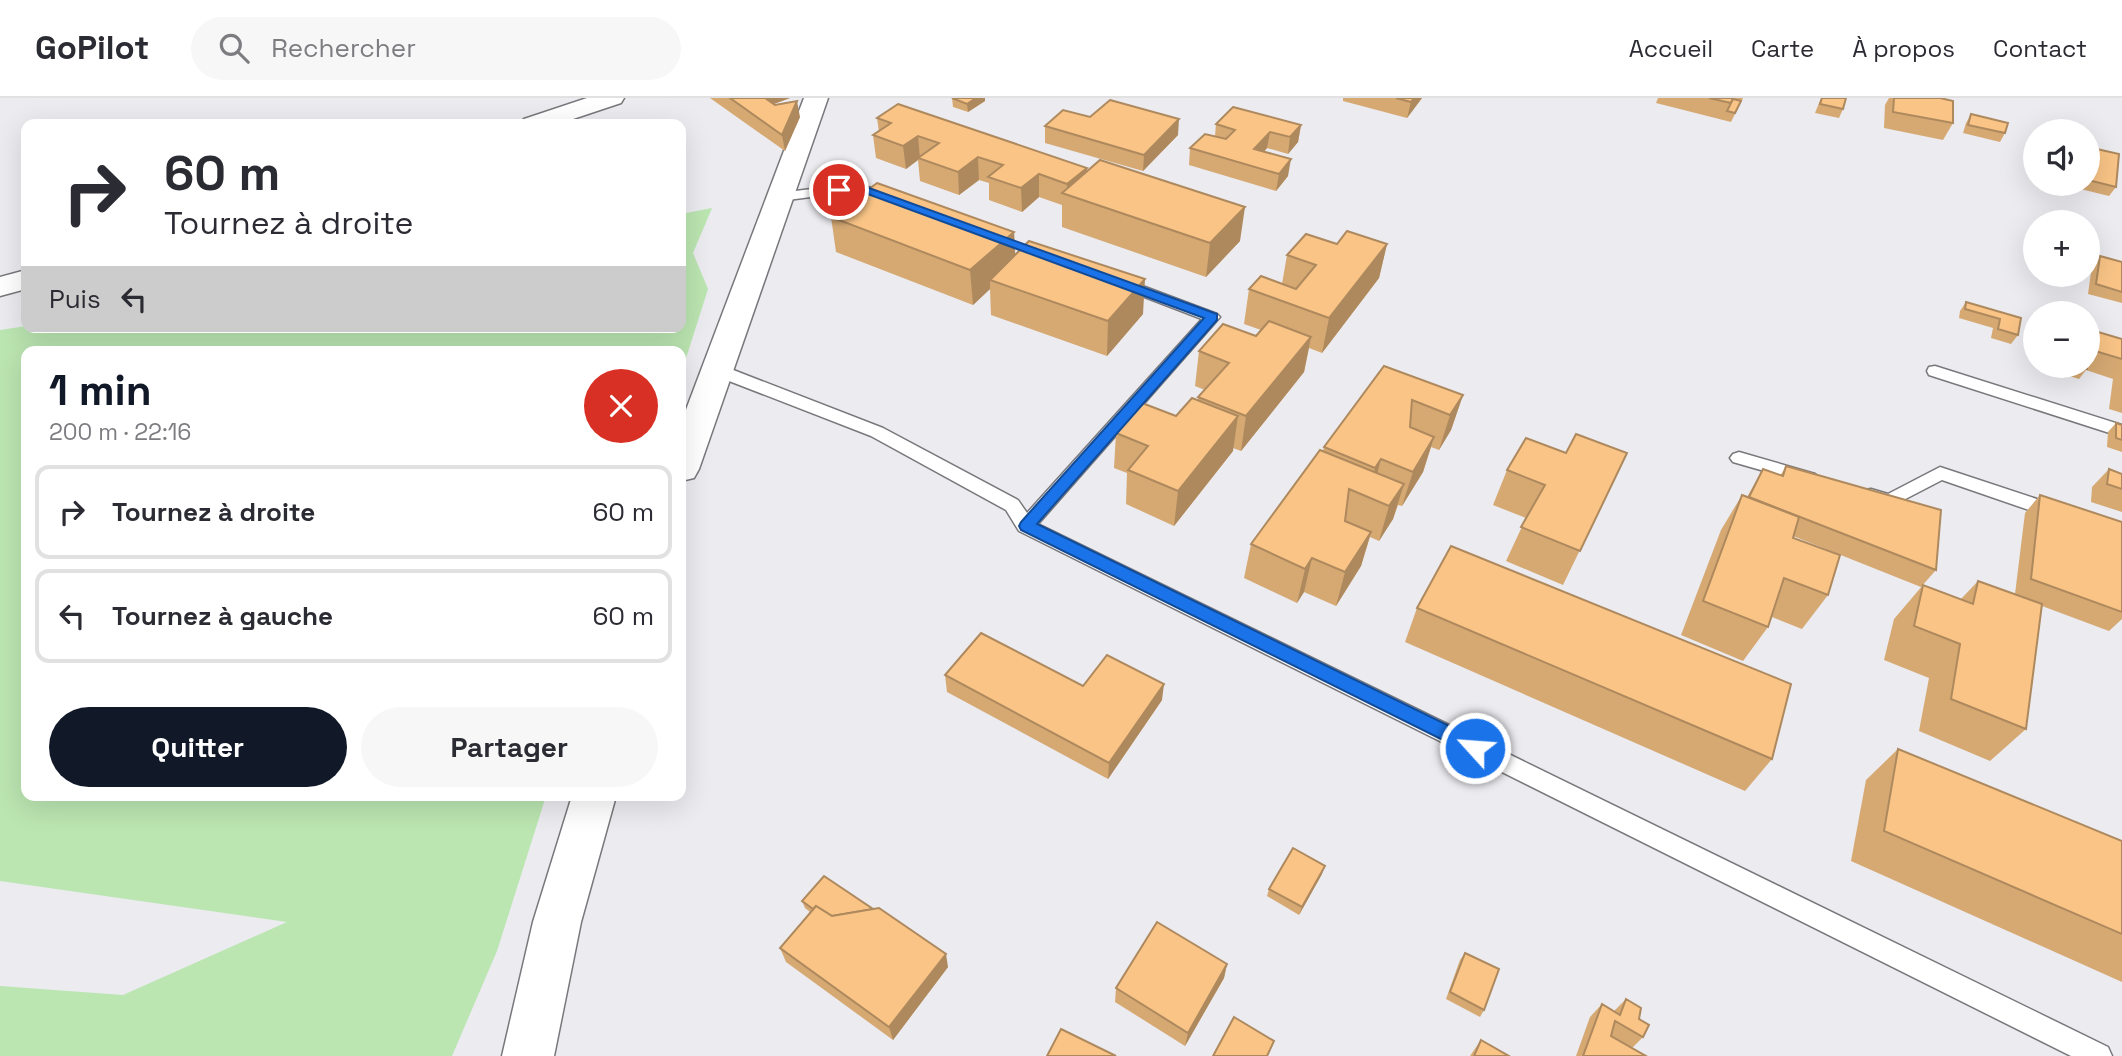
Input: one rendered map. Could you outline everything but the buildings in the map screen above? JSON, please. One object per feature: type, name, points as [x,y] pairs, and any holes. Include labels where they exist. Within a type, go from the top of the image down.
[{"type":"street","points":[[548,119],[612,98]]},
{"type":"street","points":[[686,456],[816,98]]},
{"type":"street","points":[[0,287],[21,281]]},
{"type":"street","points":[[528,1056],[557,922],[593,801]]},
{"type":"lane","points":[[780,197],[858,187],[911,206]]},
{"type":"lane","points":[[1026,526],[1212,317],[1107,278]]},
{"type":"lane","points":[[717,370],[877,432],[1012,505],[1026,526],[2099,1056]]},
{"type":"lane","points":[[1935,371],[2122,431]]},
{"type":"lane","points":[[1739,458],[1827,483]]},
{"type":"lane","points":[[1852,490],[1890,501],[1940,473],[2070,517]]},
{"type":"green space","points":[[712,208],[693,253],[708,289],[686,358],[686,346],[21,346],[21,801],[544,801],[497,951],[452,1056],[0,1056],[0,986],[123,995],[287,922],[0,881],[0,330],[21,327],[21,333],[686,333],[686,213]]},
{"type":"route","points":[[839,190],[858,187],[1212,317],[1026,526],[1475,748]]}]
